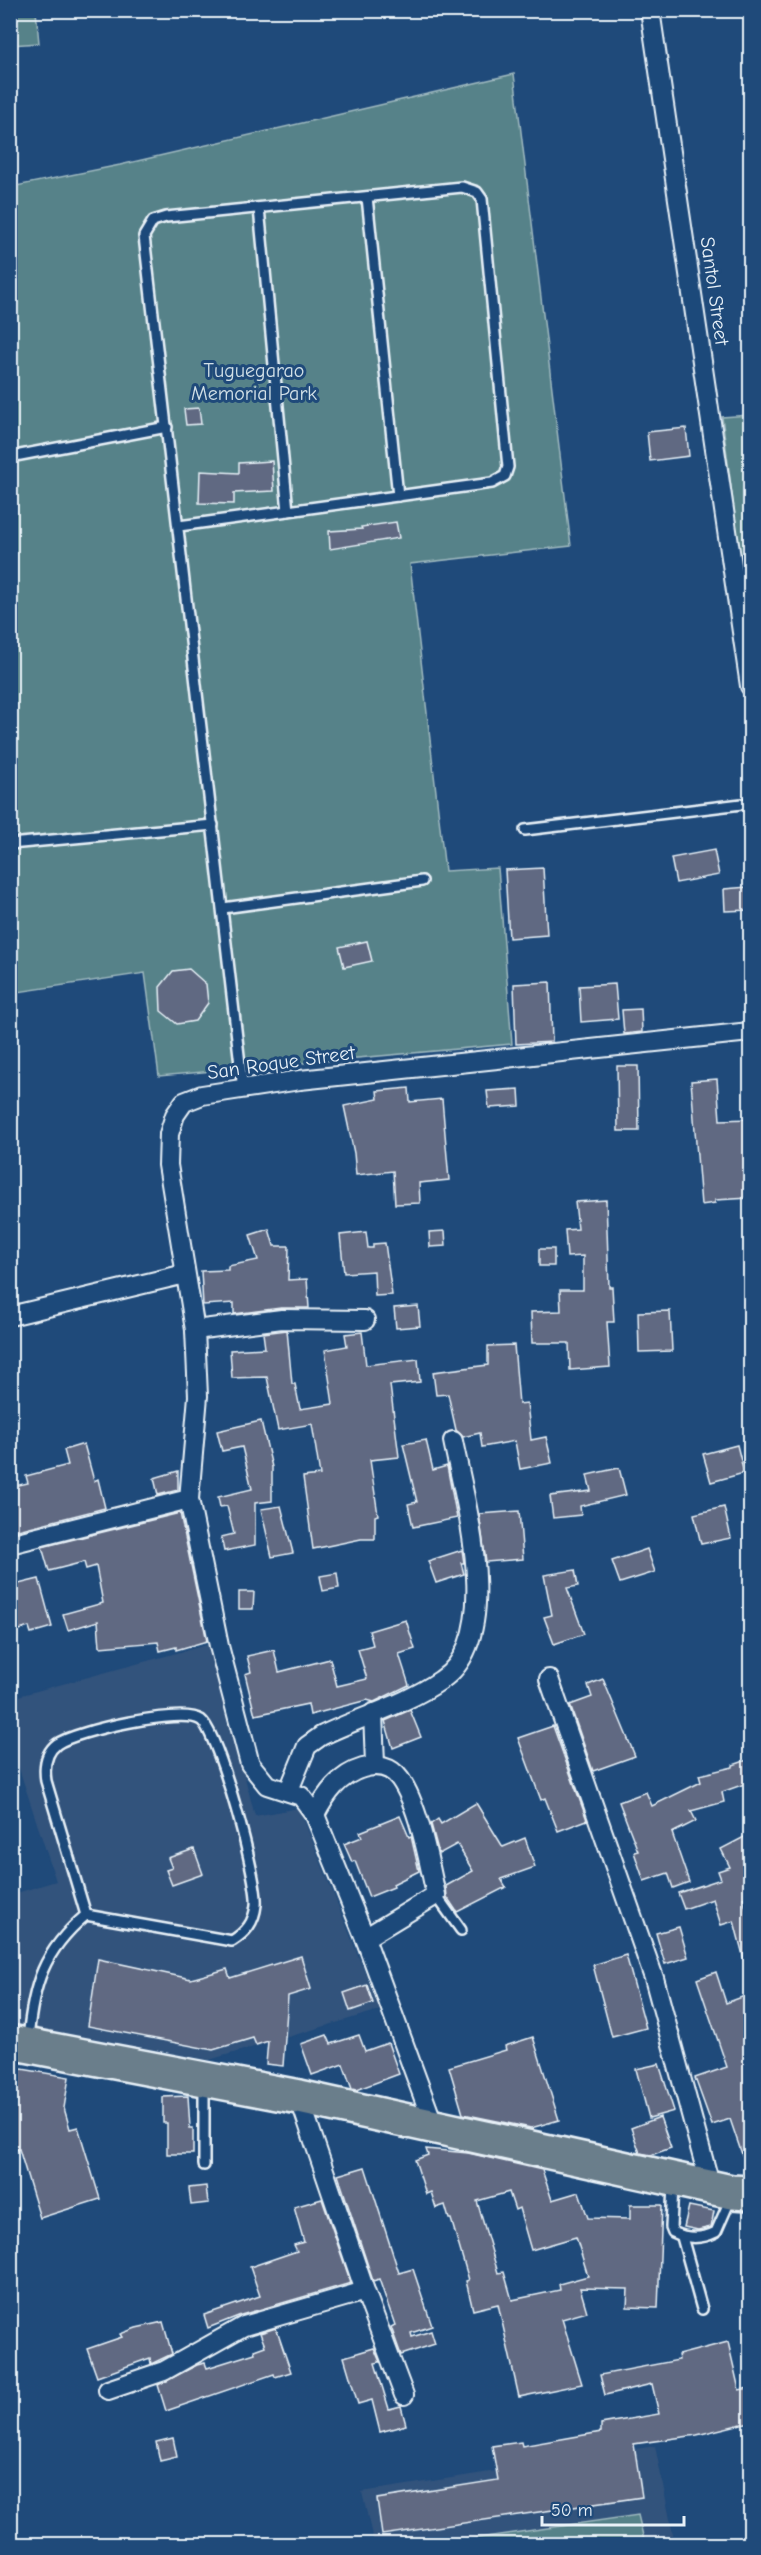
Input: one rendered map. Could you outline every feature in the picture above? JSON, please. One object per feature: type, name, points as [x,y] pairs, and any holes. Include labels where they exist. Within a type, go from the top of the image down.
[{"type":"highway","points":[[19,2044],[299,2097],[434,2126],[574,2160],[731,2191]]},
{"type":"street","name":"Santol Street","points":[[650,10],[750,686]]},
{"type":"street","name":"San Roque Street","points":[[434,2126],[365,1938],[315,1815],[301,1796],[289,1790],[267,1785],[250,1764],[219,1646],[189,1499],[198,1396],[195,1330],[168,1165],[169,1134],[184,1102],[202,1095],[300,1080],[750,1032]]},
{"type":"street","points":[[10,1316],[185,1274]]},
{"type":"street","points":[[195,1330],[282,1319],[365,1320]]},
{"type":"street","points":[[289,1790],[307,1746],[321,1736],[444,1679],[462,1658],[472,1633],[476,1570],[453,1441]]},
{"type":"street","points":[[10,1544],[189,1499]]},
{"type":"street","points":[[549,1679],[731,2191]]},
{"type":"street","points":[[373,1713],[375,1764]]},
{"type":"street","points":[[315,1815],[327,1791],[357,1770],[375,1764],[388,1768],[400,1779],[420,1829],[436,1895],[365,1938]]},
{"type":"street","points":[[299,2097],[365,2291],[404,2395]]},
{"type":"street","points":[[108,2390],[164,2371],[244,2326],[365,2291]]},
{"type":"lane","points":[[178,526],[492,483],[505,476],[508,467],[484,210],[482,199],[477,192],[462,187],[166,218],[153,221],[146,229],[144,236],[243,1090]]},
{"type":"lane","points":[[367,197],[398,496]]},
{"type":"lane","points":[[260,208],[288,511]]},
{"type":"lane","points":[[10,457],[167,427]]},
{"type":"lane","points":[[525,830],[750,803]]},
{"type":"lane","points":[[10,844],[213,825]]},
{"type":"lane","points":[[222,908],[422,881]]},
{"type":"lane","points":[[19,2044],[38,1977],[64,1933],[86,1915],[232,1941],[246,1932],[256,1904],[253,1881],[216,1744],[208,1726],[200,1719],[187,1714],[168,1714],[83,1734],[55,1745],[48,1755],[44,1769],[46,1781],[86,1915]]},
{"type":"lane","points":[[436,1895],[461,1930]]},
{"type":"lane","points":[[204,2080],[204,2165]]},
{"type":"lane","points":[[674,2180],[671,2227],[673,2232],[682,2237],[701,2238],[716,2232],[723,2222],[731,2191]]},
{"type":"lane","points":[[682,2237],[702,2309]]},
{"type":"shaded area","points":[[210,1644],[255,1816],[299,1808],[380,2010],[209,2060],[12,2025],[10,1895],[56,1881],[11,1744],[11,1698]]},
{"type":"shaded area","points":[[655,2446],[675,2544],[374,2544],[362,2492]]},
{"type":"green space","points":[[11,10],[36,11],[39,43],[11,45]]},
{"type":"green space","name":"Tuguegarao Memorial Park","points":[[514,74],[571,546],[410,564],[445,871],[498,868],[512,1044],[159,1076],[145,973],[11,993],[11,187],[120,165]]},
{"type":"green space","points":[[750,415],[750,632],[722,417]]},
{"type":"green space","points":[[638,2515],[645,2544],[473,2544],[472,2539]]},
{"type":"building","points":[[199,408],[201,424],[186,425],[184,409]]},
{"type":"building","points":[[686,428],[689,456],[650,461],[647,432]]},
{"type":"building","points":[[272,461],[274,491],[234,493],[234,504],[199,503],[200,471],[239,473],[239,463]]},
{"type":"building","points":[[396,522],[399,538],[330,549],[329,531],[362,529],[361,527]]},
{"type":"building","points":[[714,850],[719,875],[676,883],[671,858]]},
{"type":"building","points":[[543,868],[547,935],[509,938],[505,870]]},
{"type":"building","points":[[748,887],[749,910],[725,911],[724,889]]},
{"type":"building","points":[[367,941],[372,961],[344,967],[339,947]]},
{"type":"building","points":[[189,969],[206,984],[208,1003],[195,1021],[177,1024],[161,1011],[160,987],[173,971]]},
{"type":"building","points":[[550,982],[552,1042],[516,1044],[514,984]]},
{"type":"building","points":[[615,984],[618,1019],[581,1022],[579,986]]},
{"type":"building","points":[[641,1009],[642,1032],[624,1034],[622,1010]]},
{"type":"building","points":[[617,1066],[638,1066],[639,1131],[618,1131]]},
{"type":"building","points":[[717,1079],[720,1120],[750,1119],[750,1198],[715,1200],[715,1203],[701,1205],[691,1081]]},
{"type":"building","points":[[409,1088],[410,1102],[442,1099],[449,1180],[419,1183],[420,1203],[395,1204],[393,1171],[356,1175],[344,1106],[378,1099],[377,1091]]},
{"type":"building","points":[[519,1089],[520,1106],[489,1108],[487,1091]]},
{"type":"building","points":[[606,1200],[609,1287],[612,1287],[614,1322],[607,1322],[610,1367],[570,1370],[569,1343],[532,1343],[531,1312],[561,1311],[560,1290],[583,1290],[583,1256],[567,1257],[565,1230],[578,1229],[575,1202]]},
{"type":"building","points":[[269,1229],[274,1246],[289,1246],[288,1280],[307,1279],[309,1308],[281,1308],[234,1314],[234,1303],[203,1305],[201,1271],[228,1270],[228,1266],[258,1260],[250,1235]]},
{"type":"building","points":[[445,1231],[446,1246],[430,1247],[429,1232]]},
{"type":"building","points":[[366,1232],[368,1248],[373,1248],[373,1244],[385,1243],[392,1295],[375,1296],[374,1271],[344,1273],[340,1235]]},
{"type":"building","points":[[539,1249],[554,1249],[554,1266],[539,1266]]},
{"type":"building","points":[[418,1306],[420,1326],[396,1328],[394,1308]]},
{"type":"building","points":[[670,1311],[672,1351],[639,1352],[638,1312]]},
{"type":"building","points":[[287,1330],[292,1384],[295,1384],[300,1409],[333,1404],[325,1350],[347,1346],[345,1334],[362,1332],[366,1365],[418,1359],[420,1382],[390,1385],[399,1457],[370,1460],[378,1515],[375,1516],[375,1539],[361,1539],[313,1549],[303,1477],[320,1475],[312,1424],[278,1430],[267,1377],[232,1378],[230,1350],[265,1348],[263,1333]]},
{"type":"building","points":[[514,1345],[519,1404],[527,1403],[531,1440],[546,1437],[552,1463],[520,1469],[515,1441],[482,1447],[480,1433],[463,1437],[456,1430],[448,1394],[436,1395],[433,1372],[488,1365],[488,1346]]},
{"type":"building","points":[[261,1421],[272,1467],[272,1501],[255,1503],[255,1545],[224,1551],[221,1537],[234,1534],[227,1506],[220,1507],[218,1497],[252,1489],[242,1447],[222,1451],[217,1431]]},
{"type":"building","points":[[426,1440],[433,1470],[447,1466],[457,1518],[413,1527],[408,1504],[417,1502],[403,1444]]},
{"type":"building","points":[[84,1444],[94,1481],[98,1479],[105,1508],[10,1532],[10,1487],[28,1483],[26,1476],[68,1465],[64,1450]]},
{"type":"building","points":[[737,1445],[744,1473],[711,1482],[703,1454]]},
{"type":"building","points":[[619,1468],[626,1495],[580,1506],[581,1515],[553,1518],[550,1496],[591,1491],[587,1475]]},
{"type":"building","points":[[178,1471],[178,1490],[158,1495],[154,1478]]},
{"type":"building","points":[[281,1506],[293,1553],[272,1557],[261,1509]]},
{"type":"building","points":[[724,1507],[731,1538],[701,1544],[694,1514]]},
{"type":"building","points":[[519,1511],[523,1559],[486,1562],[479,1514]]},
{"type":"building","points":[[180,1513],[207,1641],[176,1650],[176,1647],[160,1651],[158,1642],[100,1647],[98,1621],[68,1630],[63,1614],[103,1603],[96,1566],[86,1569],[84,1562],[49,1571],[42,1547]]},
{"type":"building","points":[[647,1549],[655,1572],[620,1583],[612,1561]]},
{"type":"building","points":[[462,1550],[464,1563],[461,1563],[464,1574],[436,1583],[428,1561]]},
{"type":"building","points":[[575,1570],[578,1586],[567,1588],[584,1634],[554,1644],[544,1617],[552,1615],[544,1575]]},
{"type":"building","points":[[337,1573],[339,1588],[323,1591],[320,1576]]},
{"type":"building","points":[[39,1579],[52,1627],[31,1633],[29,1627],[10,1633],[10,1586]]},
{"type":"building","points":[[239,1592],[254,1592],[253,1609],[239,1609]]},
{"type":"building","points":[[406,1620],[415,1649],[399,1654],[409,1685],[374,1702],[367,1700],[310,1715],[308,1704],[255,1715],[245,1674],[251,1672],[247,1656],[274,1650],[279,1672],[330,1659],[337,1686],[367,1679],[358,1649],[373,1645],[369,1631]]},
{"type":"building","points":[[603,1679],[635,1756],[593,1771],[570,1705],[592,1697],[588,1685]]},
{"type":"building","points":[[410,1710],[421,1737],[393,1748],[385,1721]]},
{"type":"building","points":[[553,1726],[587,1820],[558,1831],[545,1798],[541,1800],[518,1738]]},
{"type":"building","points":[[750,1759],[750,1782],[722,1792],[724,1802],[691,1811],[696,1821],[672,1833],[689,1882],[673,1888],[668,1873],[644,1881],[634,1852],[638,1851],[619,1802],[646,1792],[652,1806],[701,1782],[699,1775],[733,1767],[733,1765]]},
{"type":"building","points":[[476,1803],[503,1847],[525,1838],[535,1867],[501,1879],[506,1887],[457,1912],[447,1897],[446,1886],[473,1871],[457,1844],[439,1854],[431,1824],[438,1819],[441,1824]]},
{"type":"building","points":[[400,1816],[409,1837],[411,1836],[419,1871],[393,1884],[394,1887],[369,1897],[355,1861],[352,1862],[344,1844],[362,1837],[360,1832]]},
{"type":"building","points":[[750,1834],[750,1895],[743,1898],[750,1921],[750,1962],[745,1963],[734,1921],[721,1925],[713,1899],[684,1909],[678,1893],[721,1879],[718,1871],[730,1867],[721,1849]]},
{"type":"building","points":[[194,1849],[203,1874],[172,1885],[166,1870],[172,1868],[168,1858]]},
{"type":"building","points":[[679,1927],[688,1957],[665,1964],[656,1933]]},
{"type":"building","points":[[626,1955],[646,2028],[612,2037],[593,1965]]},
{"type":"building","points":[[301,1956],[311,1989],[288,1996],[283,2066],[266,2064],[268,2041],[256,2045],[253,2038],[213,2050],[88,2026],[98,1959],[191,1979],[227,1969],[230,1978]]},
{"type":"building","points":[[716,1972],[726,2003],[750,1994],[750,2172],[748,2172],[730,2119],[712,2125],[695,2078],[727,2067],[697,1979]]},
{"type":"building","points":[[367,1985],[373,2003],[350,2011],[344,1993]]},
{"type":"building","points":[[327,2035],[331,2044],[359,2035],[365,2051],[388,2043],[399,2074],[356,2090],[352,2089],[343,2064],[312,2075],[301,2044]]},
{"type":"building","points":[[533,2037],[559,2120],[531,2128],[463,2114],[449,2067],[506,2050],[505,2046]]},
{"type":"building","points":[[659,2064],[674,2111],[649,2118],[636,2069]]},
{"type":"building","points":[[16,2068],[69,2077],[64,2108],[70,2129],[78,2127],[100,2199],[40,2218],[19,2149],[10,2152],[10,2084],[13,2083]]},
{"type":"building","points":[[188,2096],[190,2128],[193,2128],[193,2154],[167,2154],[167,2123],[163,2123],[163,2097]]},
{"type":"building","points":[[660,2117],[671,2148],[651,2155],[640,2153],[631,2128]]},
{"type":"building","points":[[426,2149],[468,2153],[542,2170],[552,2200],[579,2192],[588,2218],[630,2219],[630,2205],[662,2205],[658,2308],[627,2307],[628,2289],[580,2288],[587,2312],[562,2319],[582,2384],[519,2397],[498,2304],[473,2310],[466,2281],[469,2280],[451,2219],[449,2219],[445,2205],[436,2208],[431,2192],[426,2194],[415,2160],[428,2155]],"holes":[[[509,2192],[515,2210],[519,2208],[531,2250],[576,2237],[588,2276],[559,2284],[560,2290],[512,2300],[504,2272],[498,2273],[477,2201]]]},
{"type":"building","points":[[365,2167],[399,2273],[413,2269],[432,2326],[411,2333],[412,2337],[431,2331],[435,2344],[401,2355],[391,2327],[395,2325],[379,2279],[373,2281],[338,2175]]},
{"type":"building","points":[[206,2186],[208,2203],[191,2205],[189,2188]]},
{"type":"building","points":[[322,2199],[351,2283],[241,2315],[208,2328],[204,2315],[260,2296],[250,2267],[297,2251],[294,2245],[304,2242],[294,2207]]},
{"type":"building","points":[[689,2206],[714,2211],[711,2227],[698,2230],[684,2227]]},
{"type":"building","points":[[163,2322],[172,2354],[151,2364],[150,2358],[97,2377],[87,2349],[122,2337],[120,2334],[136,2328]]},
{"type":"building","points":[[276,2328],[291,2372],[275,2377],[274,2374],[166,2411],[158,2385],[197,2365],[205,2363],[207,2368],[255,2353],[254,2350],[265,2346],[260,2333]]},
{"type":"building","points":[[728,2342],[739,2390],[750,2388],[750,2422],[697,2435],[634,2444],[642,2497],[382,2535],[377,2499],[498,2480],[492,2446],[521,2442],[522,2446],[601,2432],[601,2424],[659,2414],[652,2384],[605,2395],[600,2375],[679,2360],[678,2355]]},
{"type":"building","points":[[374,2348],[380,2362],[375,2363],[389,2409],[401,2406],[406,2425],[380,2432],[372,2400],[358,2404],[344,2357]]},
{"type":"building","points":[[173,2438],[177,2457],[160,2461],[156,2442]]}]
